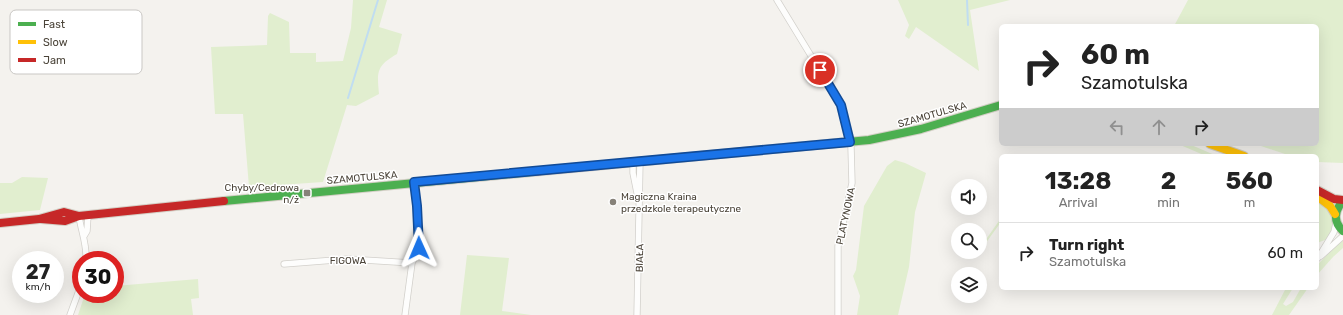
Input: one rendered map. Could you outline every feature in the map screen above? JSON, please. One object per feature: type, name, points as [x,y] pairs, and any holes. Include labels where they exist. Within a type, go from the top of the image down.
[{"type":"street","name":"PLATYNOWA","points":[[777,0],[841,105],[850,142],[853,172],[838,246],[838,315]]},
{"type":"street","name":"SZAMOTULSKA","points":[[0,223],[41,219],[72,219],[79,216],[88,215],[414,182],[850,142],[916,131],[999,106]]},
{"type":"street","points":[[1216,146],[1238,154]]},
{"type":"street","name":"BIAŁA","points":[[636,161],[639,200],[637,315]]},
{"type":"street","points":[[405,315],[412,263],[419,248],[420,237],[414,182]]},
{"type":"street","points":[[1319,191],[1334,199],[1343,201],[1338,207],[1334,232],[1319,256]]},
{"type":"street","points":[[1319,198],[1330,206],[1343,231]]},
{"type":"street","points":[[84,236],[87,231],[88,215]]},
{"type":"street","points":[[79,216],[81,232],[84,236],[85,251]]},
{"type":"street","points":[[1319,257],[1343,236]]},
{"type":"street","name":"FIGOWA","points":[[284,264],[348,259],[412,263]]},
{"type":"street","points":[[70,315],[74,303]]},
{"type":"green space","points":[[353,0],[387,0],[379,27],[402,34],[397,54],[385,62],[379,70],[379,94],[356,106],[347,105],[323,182],[249,187],[243,114],[215,114],[211,47],[267,45],[268,16],[270,13],[289,22],[290,53],[316,53],[316,62],[343,61],[351,28]]},
{"type":"green space","points":[[898,0],[1010,0],[970,10],[979,71],[916,27],[909,39],[905,36],[909,25]]},
{"type":"green space","points":[[1188,0],[1343,0],[1343,163],[1319,162],[1319,154],[1285,154],[1261,146],[1319,146],[1319,24],[1175,24]]},
{"type":"green space","points":[[1183,146],[1194,146],[1212,154],[1201,154]]},
{"type":"green space","points":[[895,160],[926,173],[915,212],[909,267],[898,315],[857,315],[860,296],[853,276],[856,270],[864,206],[887,166]]},
{"type":"green space","points":[[22,177],[48,178],[40,210],[0,214],[0,183],[12,183]]},
{"type":"green space","points":[[1319,202],[1330,210],[1333,222],[1330,235],[1325,240],[1319,242]]},
{"type":"green space","points":[[999,221],[999,225],[987,241],[987,238]]},
{"type":"green space","points":[[1343,239],[1343,248],[1319,273],[1319,263]]},
{"type":"green space","points":[[467,255],[509,258],[502,311],[531,315],[460,315]]},
{"type":"green space","points":[[198,279],[199,298],[191,299],[193,315],[78,315],[82,303],[124,303],[124,285]]},
{"type":"green space","points":[[1285,290],[1292,290],[1283,304],[1286,306],[1293,302],[1300,290],[1307,290],[1289,315],[1272,315]]},
{"type":"waterway","points":[[348,98],[378,0]]},
{"type":"waterway","points":[[967,0],[968,25]]},
{"type":"traffic: fast","points":[[720,154],[869,140],[921,129],[999,106]]},
{"type":"traffic: fast","points":[[224,201],[531,172]]},
{"type":"traffic: fast","points":[[1343,201],[1336,213],[1336,220],[1343,231]]},
{"type":"traffic: slow","points":[[1216,146],[1238,154]]},
{"type":"traffic: slow","points":[[1319,198],[1330,206],[1335,214]]},
{"type":"traffic: jam","points":[[531,172],[720,154]]},
{"type":"traffic: jam","points":[[1319,191],[1334,199],[1343,200]]},
{"type":"traffic: jam","points":[[41,219],[65,221],[79,216],[224,201]]},
{"type":"traffic: jam","points":[[0,223],[39,219],[64,212],[79,216]]},
{"type":"place","name":"Chyby/Cedrowa n/ż","points":[[307,193]]},
{"type":"place","name":"Magiczna Kraina przedzkole terapeutyczne","points":[[613,202]]},
{"type":"route","points":[[419,248],[420,237],[414,182],[850,142],[841,105],[820,70]]}]
